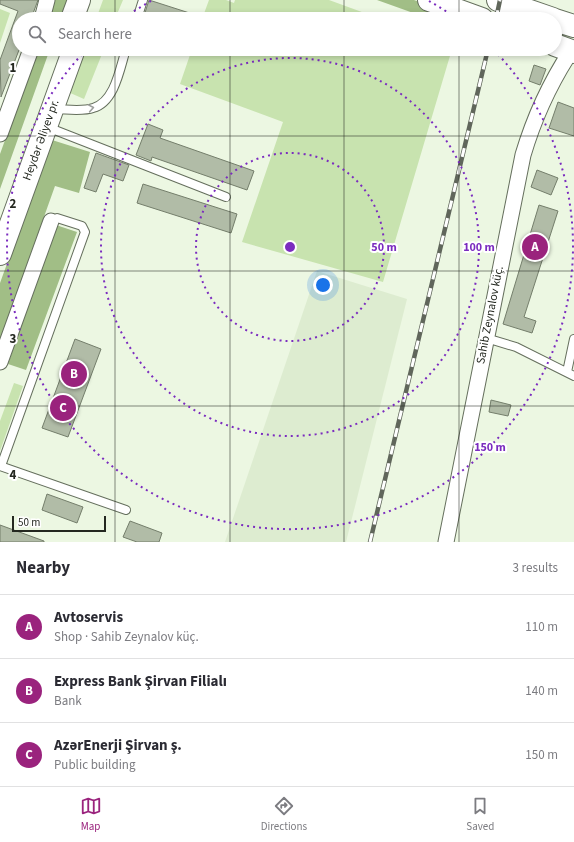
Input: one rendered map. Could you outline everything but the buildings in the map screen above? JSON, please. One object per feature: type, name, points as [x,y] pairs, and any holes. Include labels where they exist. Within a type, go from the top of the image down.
[{"type":"main road","points":[[75,12],[79,0]]},
{"type":"main road","points":[[88,12],[92,0]]},
{"type":"main road","points":[[430,0],[463,12]]},
{"type":"main road","points":[[498,0],[533,12]]},
{"type":"main road","points":[[562,22],[574,26]]},
{"type":"main road","name":"Heydər Əliyev pr.","points":[[0,214],[58,56]]},
{"type":"main road","name":"Heydər Əliyev pr.","points":[[0,254],[71,56]]},
{"type":"street","points":[[44,12],[47,0]]},
{"type":"street","name":"Sahib Zeynalov küç.","points":[[446,542],[523,155],[538,113],[560,68],[567,49]]},
{"type":"street","points":[[0,134],[28,56]]},
{"type":"street","points":[[0,362],[51,221]]},
{"type":"lane","points":[[139,12],[143,0]]},
{"type":"lane","points":[[49,118],[92,109],[103,104],[112,92],[124,56]]},
{"type":"lane","points":[[49,118],[226,197]]},
{"type":"lane","points":[[51,221],[57,218],[82,226],[85,232],[0,466],[126,510]]},
{"type":"lane","points":[[486,338],[516,347],[571,374],[574,339]]},
{"type":"shaded area","points":[[317,271],[407,299],[346,542],[225,542]]},
{"type":"green space","points":[[53,0],[67,0],[63,12],[50,12]]},
{"type":"green space","points":[[103,0],[123,0],[118,12],[99,12]]},
{"type":"green space","points":[[209,0],[226,0],[234,3],[235,0],[329,0],[362,12],[205,12]]},
{"type":"green space","points":[[377,0],[414,0],[448,12],[410,12]]},
{"type":"green space","points":[[0,9],[10,13],[0,43]]},
{"type":"green space","points":[[35,56],[48,56],[0,189],[0,154]]},
{"type":"green space","points":[[81,56],[101,56],[84,99],[68,92]]},
{"type":"green space","points":[[190,56],[450,56],[383,282],[242,242],[283,122],[180,84]]},
{"type":"green space","points":[[52,140],[90,152],[79,193],[55,186],[0,340],[0,283]]},
{"type":"green space","points":[[56,225],[77,232],[26,370],[8,364]]},
{"type":"green space","points":[[14,383],[23,386],[0,451],[0,421]]},
{"type":"railway","points":[[497,12],[500,0]]},
{"type":"railway","points":[[370,542],[486,56]]},
{"type":"place","name":"Avtoservis","points":[[535,247]]},
{"type":"place","name":"Express Bank Şirvan Filialı","points":[[74,374]]},
{"type":"place","name":"AzərEnerji Şirvan ş.","points":[[63,408]]}]
